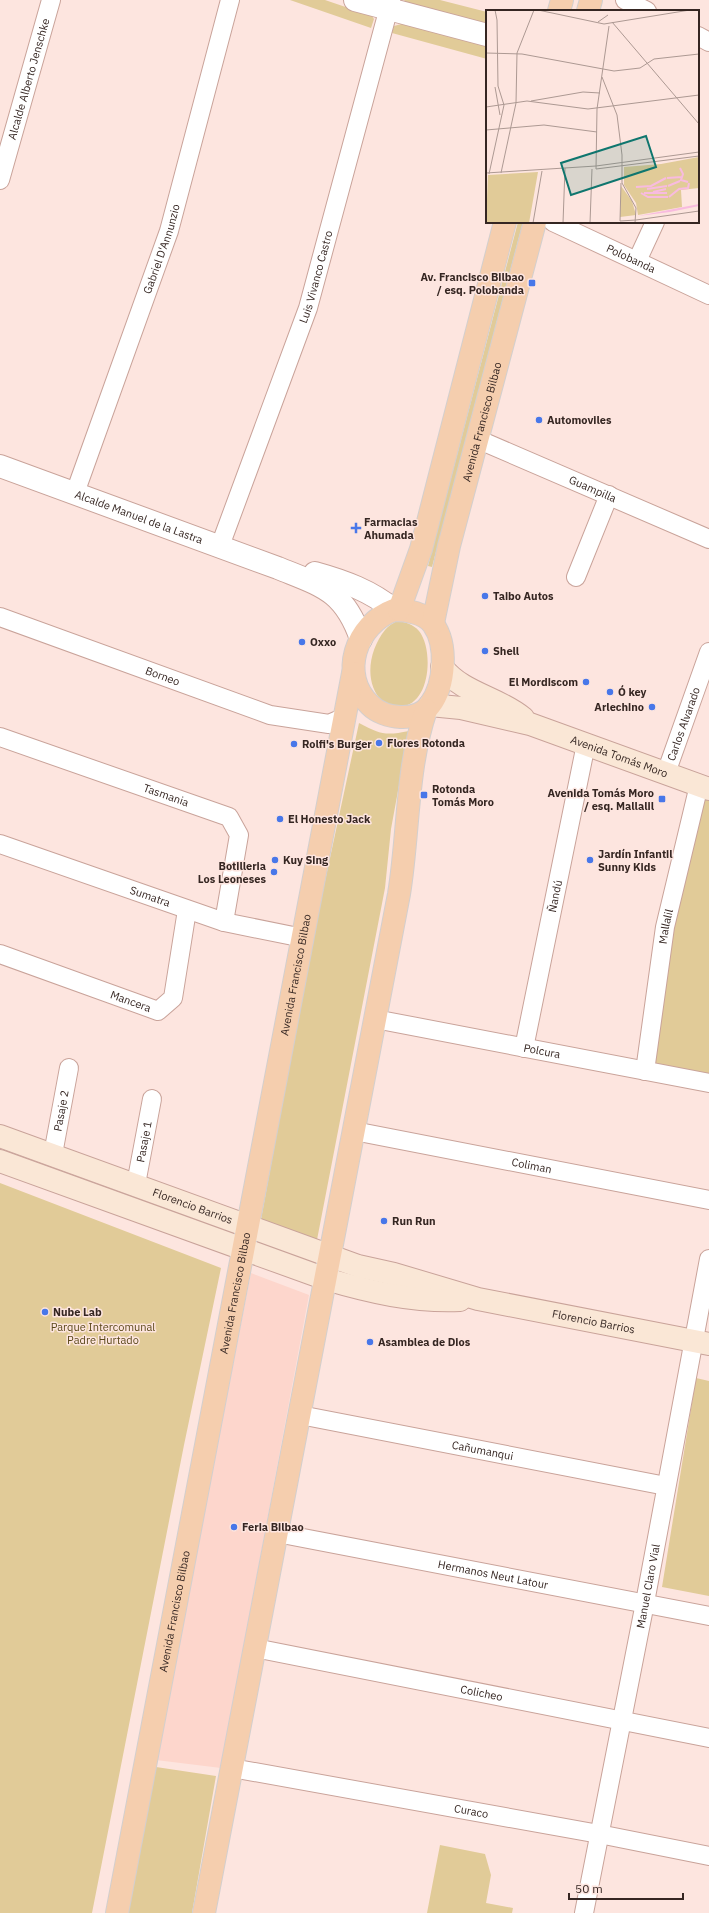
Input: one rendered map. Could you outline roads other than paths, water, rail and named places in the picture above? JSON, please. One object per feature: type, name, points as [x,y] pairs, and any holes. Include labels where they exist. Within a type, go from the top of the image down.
[{"type":"main road","points":[[559,10],[562,0]]},
{"type":"main road","points":[[588,10],[591,0]]},
{"type":"main road","points":[[397,610],[421,549],[505,223]]},
{"type":"main road","name":"Avenida Francisco Bilbao","points":[[433,623],[438,591],[535,223]]},
{"type":"main road","points":[[204,1913],[400,894],[409,796],[420,728],[440,681],[442,667],[442,652],[439,637],[433,623],[415,613],[397,610],[384,614],[374,620],[361,639],[354,661],[356,686],[363,699],[373,709],[385,715],[399,718],[413,716],[428,708]]},
{"type":"main road","name":"Avenida Tomás Moro","points":[[442,667],[458,684],[504,705],[530,724]]},
{"type":"main road","name":"Avenida Francisco Bilbao","points":[[117,1913],[303,938],[339,725],[354,673]]},
{"type":"main road","name":"Avenida Tomás Moro","points":[[428,708],[461,708],[530,724],[704,787]]},
{"type":"main road","name":"Florencio Barrios","points":[[0,1136],[136,1184],[330,1257],[478,1299],[701,1343]]},
{"type":"main road","name":"Florencio Barrios","points":[[0,1161],[326,1278],[363,1289],[404,1298],[428,1300],[478,1299]]},
{"type":"street","name":"Alcalde Alberto Jenschke","points":[[0,180],[50,0]]},
{"type":"street","name":"Gabriel D'Annunzio","points":[[74,493],[169,231],[230,0]]},
{"type":"street","points":[[355,0],[389,5],[486,35]]},
{"type":"street","points":[[625,0],[645,10]]},
{"type":"street","name":"Luis Vivanco Castro","points":[[220,546],[308,308],[389,5]]},
{"type":"street","points":[[699,37],[709,42]]},
{"type":"street","name":"Polobanda","points":[[555,223],[709,295]]},
{"type":"street","points":[[637,261],[655,223]]},
{"type":"street","name":"Guampilla","points":[[477,439],[709,538]]},
{"type":"street","name":"Alcalde Manuel de la Lastra","points":[[0,466],[220,546],[319,585],[333,594],[347,608],[355,621],[361,639]]},
{"type":"street","points":[[576,577],[609,495]]},
{"type":"street","name":"Alcalde Manuel de la Lastra","points":[[278,568],[309,572],[353,586],[373,595],[397,610]]},
{"type":"street","name":"Borneo","points":[[0,618],[270,715],[339,725]]},
{"type":"street","name":"Carlos Alvarado","points":[[666,773],[709,652]]},
{"type":"street","name":"Tasmania","points":[[0,736],[229,817],[239,835],[224,922]]},
{"type":"street","name":"Ñandú","points":[[524,1048],[586,744]]},
{"type":"street","name":"Mallalil","points":[[645,1071],[666,927],[704,787]]},
{"type":"street","name":"Sumatra","points":[[0,844],[224,922],[303,938]]},
{"type":"street","name":"Mancera","points":[[0,954],[158,1011],[173,998],[187,910]]},
{"type":"street","name":"Polcura","points":[[375,1019],[709,1083]]},
{"type":"street","name":"Pasaje 2","points":[[53,1154],[70,1068]]},
{"type":"street","name":"Pasaje 1","points":[[136,1184],[152,1099]]},
{"type":"street","name":"Coliman","points":[[354,1131],[709,1200]]},
{"type":"street","name":"Manuel Claro Vial","points":[[584,1913],[645,1604],[666,1486],[701,1343],[709,1259]]},
{"type":"street","name":"Cañumanqui","points":[[300,1415],[666,1486]]},
{"type":"street","name":"Hermanos Neut Latour","points":[[277,1533],[709,1616]]},
{"type":"street","name":"Colicheo","points":[[255,1648],[709,1738]]},
{"type":"street","name":"Curaco","points":[[232,1768],[599,1834],[709,1856]]},
{"type":"place","name":"Av. Francisco Bilbao / esq. Polobanda","points":[[532,283]]},
{"type":"place","name":"Automoviles","points":[[539,420]]},
{"type":"place","name":"Farmacias Ahumada","points":[[356,528]]},
{"type":"place","name":"Taibo Autos","points":[[485,596]]},
{"type":"place","name":"Oxxo","points":[[302,642]]},
{"type":"place","name":"Shell","points":[[485,651]]},
{"type":"place","name":"El Mordiscom","points":[[586,682]]},
{"type":"place","name":"Ó key","points":[[610,692]]},
{"type":"place","name":"Arlechino","points":[[652,707]]},
{"type":"place","name":"Flores Rotonda","points":[[379,743]]},
{"type":"place","name":"Rolfi's Burger","points":[[294,744]]},
{"type":"place","name":"Rotonda Tomás Moro","points":[[424,795]]},
{"type":"place","name":"Avenida Tomás Moro / esq. Mallalil","points":[[662,799]]},
{"type":"place","name":"El Honesto Jack","points":[[280,819]]},
{"type":"place","name":"Kuy Sing","points":[[275,860]]},
{"type":"place","name":"Jardín Infantil Sunny Kids","points":[[590,860]]},
{"type":"place","name":"Botilleria Los Leoneses","points":[[274,872]]},
{"type":"place","name":"Run Run","points":[[384,1221]]},
{"type":"place","name":"Nube Lab","points":[[45,1312]]},
{"type":"place","name":"Asamblea de Dios","points":[[370,1342]]},
{"type":"place","name":"Feria Bilbao","points":[[234,1527]]},
{"type":"park label","name":"Parque Intercomunal Padre Hurtado","points":[[103,1333]]}]
